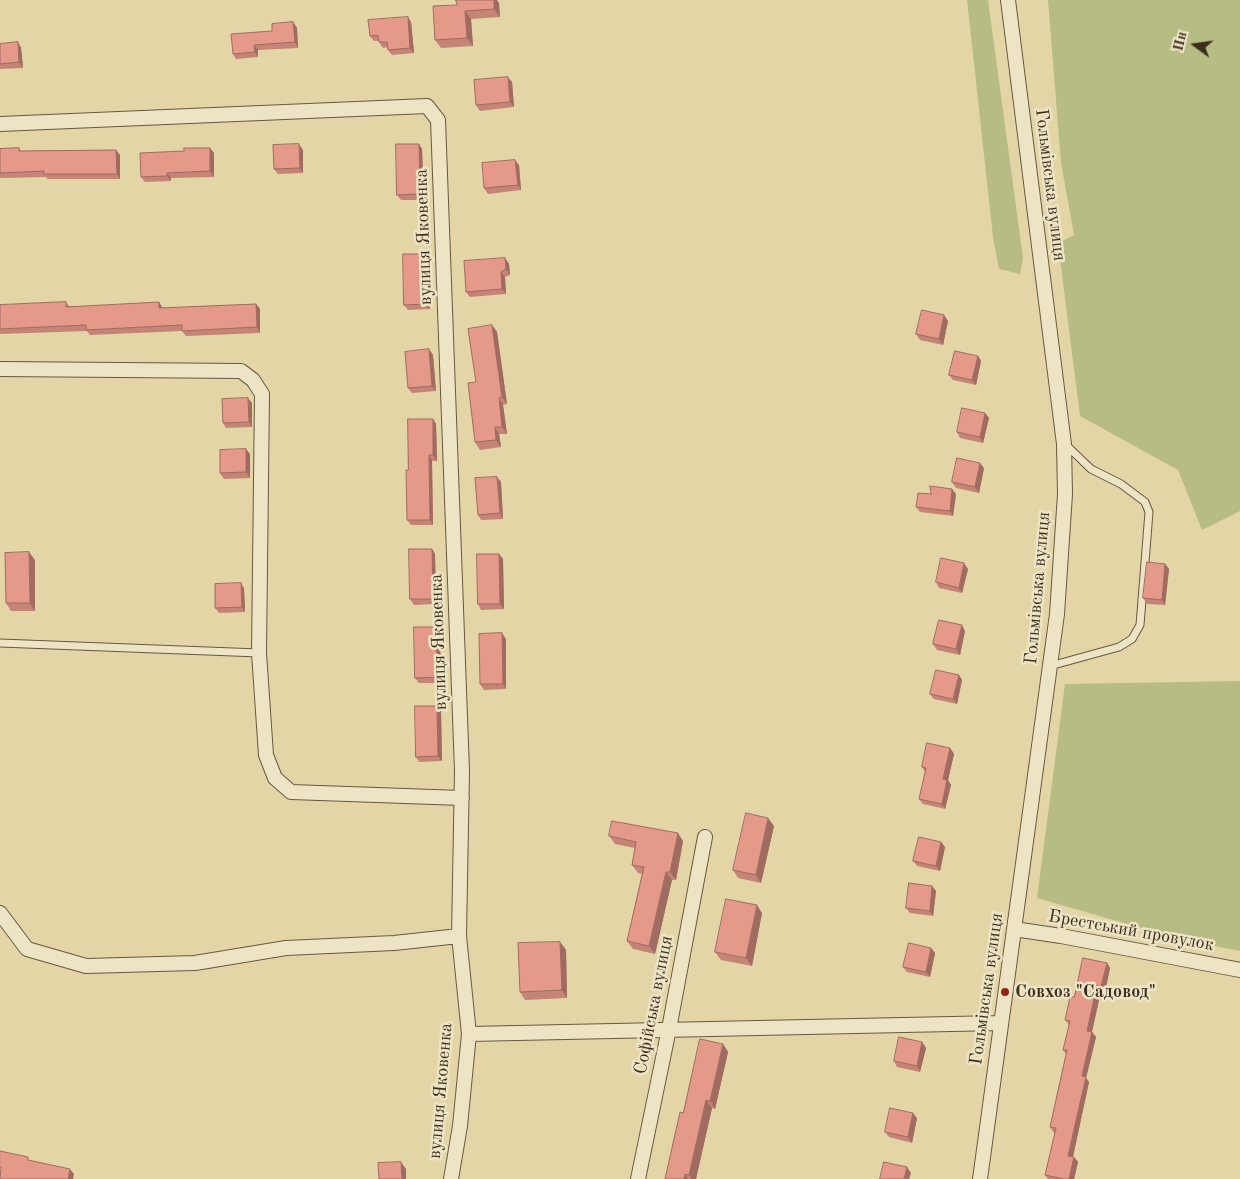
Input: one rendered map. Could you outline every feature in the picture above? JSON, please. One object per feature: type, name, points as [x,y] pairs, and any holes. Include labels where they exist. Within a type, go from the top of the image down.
[{"type":"street","name":"Гольмівська вулиця","points":[[980,1179],[1050,666],[1062,549],[1065,494],[1064,444],[1008,0]]},
{"type":"street","name":"вулиця Яковенка","points":[[0,124],[427,106],[438,120],[462,798],[460,936],[469,1034],[460,1126],[451,1179]]},
{"type":"street","points":[[0,370],[240,371],[253,380],[262,394],[259,653],[266,755],[275,778],[291,792],[462,798]]},
{"type":"street","name":"Софійська вулиця","points":[[638,1179],[669,1029],[705,837]]},
{"type":"street","points":[[0,913],[27,949],[86,966],[195,963],[286,948],[394,943],[460,936]]},
{"type":"street","name":"Брестський провулок","points":[[1014,929],[1061,936],[1240,970]]},
{"type":"street","points":[[469,1034],[1000,1022]]},
{"type":"lane","points":[[1050,666],[1120,647],[1132,639],[1140,625],[1149,512],[1139,496],[1121,484],[1091,469],[1064,444]]},
{"type":"lane","points":[[0,644],[259,653]]},
{"type":"green space","points":[[967,0],[988,0],[1023,258],[1020,274],[999,269],[993,237]]},
{"type":"green space","points":[[1048,0],[1240,0],[1240,511],[1202,530],[1178,470],[1080,416],[1058,243],[1074,235],[1061,163]]},
{"type":"green space","points":[[1240,681],[1240,951],[1183,940],[1037,898],[1065,684]]},
{"type":"building","points":[[456,0],[494,0],[494,9],[465,11],[467,38],[435,40],[433,6],[457,5]]},
{"type":"building","points":[[408,17],[410,48],[388,50],[387,42],[379,42],[378,35],[370,36],[368,20]]},
{"type":"building","points":[[293,22],[295,42],[254,45],[255,52],[233,54],[231,34],[272,31],[272,24]]},
{"type":"building","points":[[18,42],[19,62],[0,64],[0,44]]},
{"type":"building","points":[[508,77],[510,102],[476,105],[474,80]]},
{"type":"building","points":[[299,144],[300,168],[274,169],[273,145]]},
{"type":"building","points":[[396,144],[419,144],[420,194],[397,195]]},
{"type":"building","points":[[19,148],[19,151],[116,150],[117,174],[44,174],[44,171],[0,173],[0,149]]},
{"type":"building","points":[[184,148],[210,148],[210,171],[167,173],[167,176],[141,177],[140,153],[184,151]]},
{"type":"building","points":[[515,160],[518,185],[484,188],[482,163]]},
{"type":"building","points":[[403,254],[425,254],[426,304],[404,305]]},
{"type":"building","points":[[505,258],[506,269],[501,272],[502,289],[466,292],[464,261]]},
{"type":"building","points":[[66,302],[66,307],[159,302],[159,308],[256,304],[257,327],[182,331],[182,325],[86,330],[86,325],[0,329],[0,305]]},
{"type":"building","points":[[922,310],[944,315],[939,339],[916,334]]},
{"type":"building","points":[[492,325],[502,397],[499,398],[502,427],[495,427],[496,440],[475,442],[468,383],[476,382],[468,329]]},
{"type":"building","points":[[429,349],[432,386],[408,388],[405,352]]},
{"type":"building","points":[[955,351],[978,356],[972,380],[949,375]]},
{"type":"building","points":[[248,398],[249,422],[223,423],[222,399]]},
{"type":"building","points":[[962,408],[985,413],[980,437],[957,432]]},
{"type":"building","points":[[408,419],[433,419],[433,455],[429,455],[430,520],[407,520]]},
{"type":"building","points":[[246,449],[246,472],[220,473],[220,450]]},
{"type":"building","points":[[957,458],[980,463],[975,487],[952,482]]},
{"type":"building","points":[[497,477],[500,513],[478,515],[475,478]]},
{"type":"building","points":[[930,486],[952,489],[950,511],[916,507],[918,493],[931,494]]},
{"type":"building","points":[[409,549],[432,549],[433,599],[410,599]]},
{"type":"building","points":[[29,552],[30,603],[6,603],[5,553]]},
{"type":"building","points":[[477,554],[499,554],[500,604],[478,604]]},
{"type":"building","points":[[941,558],[964,563],[959,588],[936,582]]},
{"type":"building","points":[[1147,562],[1165,564],[1162,600],[1143,598]]},
{"type":"building","points":[[241,583],[242,607],[215,608],[215,584]]},
{"type":"building","points":[[939,620],[962,625],[956,649],[933,644]]},
{"type":"building","points":[[414,627],[436,627],[437,677],[415,678]]},
{"type":"building","points":[[502,633],[503,684],[480,684],[479,634]]},
{"type":"building","points":[[936,670],[959,675],[953,699],[930,694]]},
{"type":"building","points":[[415,706],[437,706],[438,756],[416,757]]},
{"type":"building","points":[[927,743],[950,748],[943,779],[947,780],[942,804],[919,799],[926,768],[922,767]]},
{"type":"building","points":[[746,813],[768,818],[756,875],[733,870]]},
{"type":"building","points":[[612,821],[678,833],[670,872],[666,872],[649,946],[627,941],[644,867],[632,865],[636,842],[609,836]]},
{"type":"building","points":[[919,837],[941,842],[936,866],[913,861]]},
{"type":"building","points":[[909,883],[932,886],[930,911],[906,908]]},
{"type":"building","points":[[726,899],[757,905],[746,958],[715,952]]},
{"type":"building","points":[[560,942],[562,990],[520,992],[518,943]]},
{"type":"building","points":[[909,943],[931,948],[926,972],[903,967]]},
{"type":"building","points":[[1083,958],[1107,963],[1101,986],[1097,985],[1087,1031],[1092,1032],[1082,1076],[1086,1077],[1068,1156],[1074,1157],[1069,1179],[1064,1179],[1045,1175],[1056,1128],[1050,1127],[1067,1050],[1063,1050],[1070,1021],[1065,1020],[1070,997],[1074,997]]},
{"type":"building","points":[[899,1037],[922,1042],[917,1066],[894,1061]]},
{"type":"building","points":[[700,1039],[723,1044],[710,1101],[706,1100],[689,1175],[685,1174],[684,1179],[665,1179],[680,1112],[683,1113]]},
{"type":"building","points":[[890,1108],[913,1113],[908,1137],[885,1132]]},
{"type":"building","points":[[0,1151],[28,1157],[28,1160],[70,1169],[68,1179],[0,1179]]},
{"type":"building","points":[[401,1162],[402,1179],[379,1179],[378,1163]]},
{"type":"building","points":[[884,1162],[907,1167],[904,1179],[880,1179]]},
{"type":"place","name":"Совхоз \"Садовод\"","points":[[1005,992]]}]
